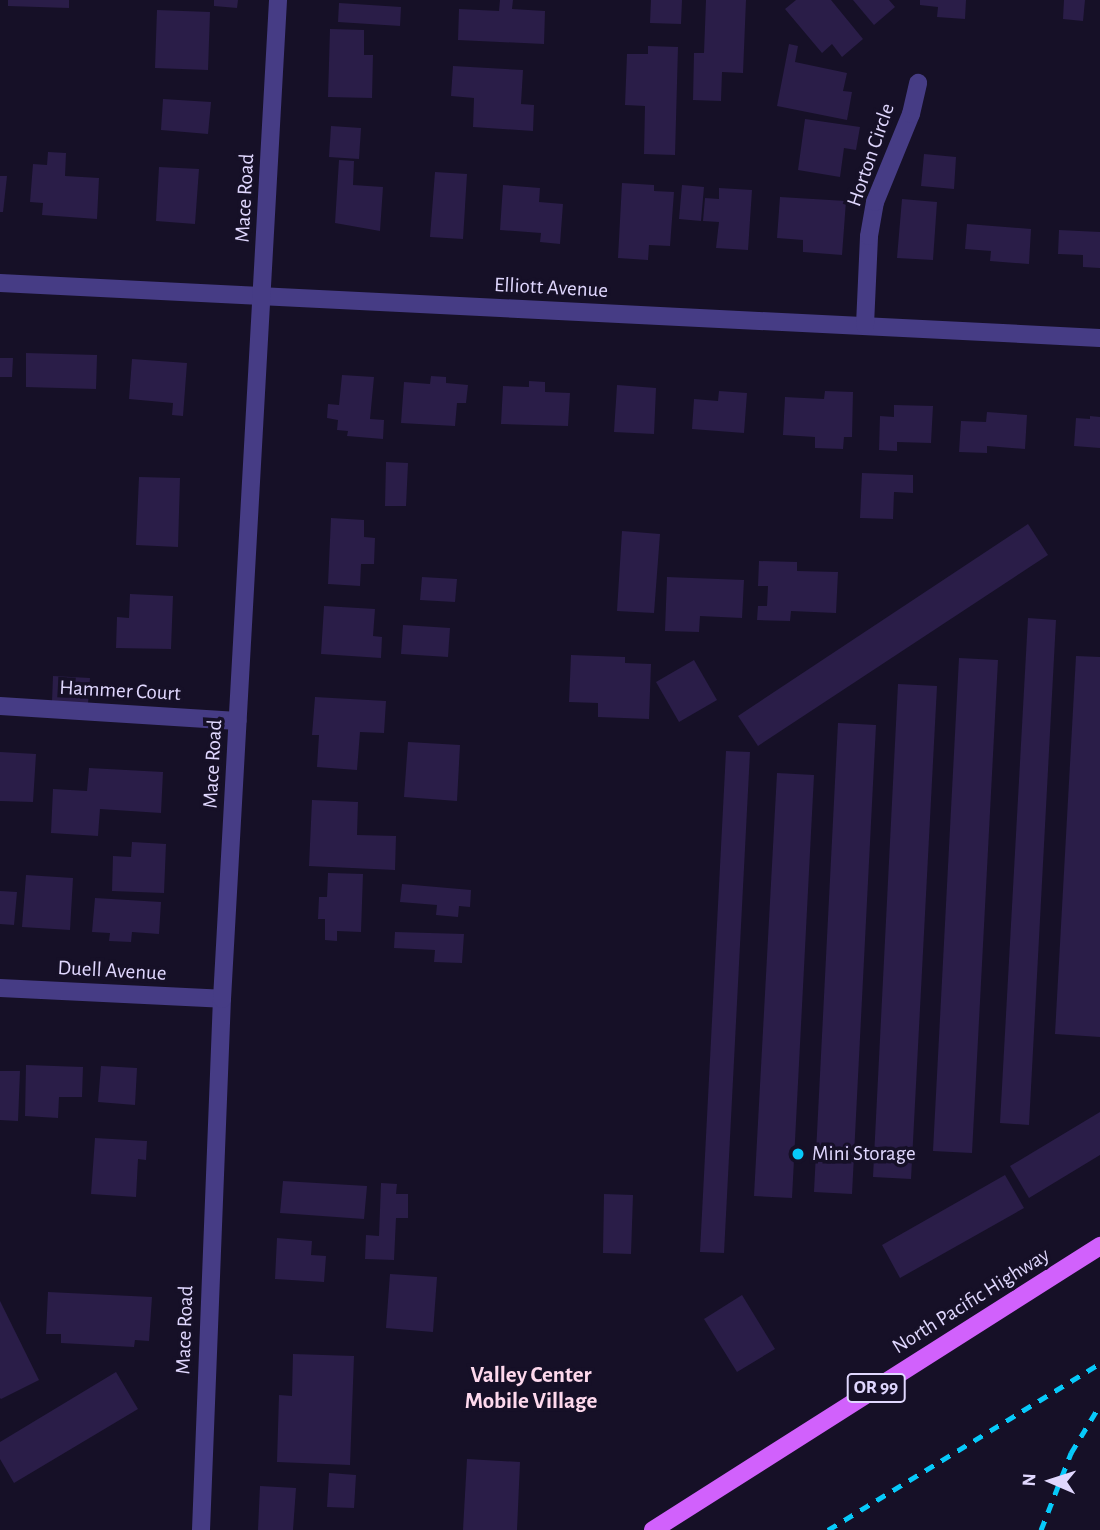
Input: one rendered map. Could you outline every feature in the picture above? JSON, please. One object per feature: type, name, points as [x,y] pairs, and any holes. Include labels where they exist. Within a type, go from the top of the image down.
[{"type":"main road","name":"North Pacific Highway","points":[[653,1530],[1100,1246]]},
{"type":"street","name":"Mace Road","points":[[201,1530],[222,999],[278,0]]},
{"type":"street","name":"Horton Circle","points":[[866,326],[869,236],[875,202],[911,114],[918,83]]},
{"type":"street","name":"Elliott Avenue","points":[[0,284],[1100,338]]},
{"type":"street","name":"Hammer Court","points":[[0,706],[238,721]]},
{"type":"street","name":"Duell Avenue","points":[[0,988],[222,999]]},
{"type":"building","points":[[8,0],[69,0],[69,8],[8,6]]},
{"type":"building","points":[[214,0],[238,0],[237,8],[214,6]]},
{"type":"building","points":[[500,0],[513,0],[512,9],[545,11],[544,44],[458,40],[459,9],[499,11]]},
{"type":"building","points":[[651,0],[682,0],[681,24],[650,23]]},
{"type":"building","points":[[706,0],[746,0],[743,73],[722,72],[721,101],[693,100],[694,53],[704,53]]},
{"type":"building","points":[[796,0],[831,0],[863,39],[842,57],[832,44],[822,53],[785,9]]},
{"type":"building","points":[[853,0],[889,0],[895,7],[874,25]]},
{"type":"building","points":[[920,0],[966,0],[965,19],[937,17],[938,7],[920,5]]},
{"type":"building","points":[[1064,0],[1085,0],[1083,21],[1063,19]]},
{"type":"building","points":[[339,3],[401,7],[400,26],[338,22]]},
{"type":"building","points":[[157,10],[210,12],[208,70],[155,68]]},
{"type":"building","points":[[330,29],[364,30],[364,55],[373,55],[372,98],[328,97]]},
{"type":"building","points":[[789,44],[798,46],[795,62],[847,73],[843,91],[852,92],[847,120],[777,106]]},
{"type":"building","points":[[648,46],[678,47],[675,155],[644,154],[645,106],[625,105],[627,54],[648,54]]},
{"type":"building","points":[[453,66],[523,70],[521,104],[534,105],[533,131],[473,127],[474,98],[451,96]]},
{"type":"building","points":[[163,99],[211,102],[208,134],[161,130]]},
{"type":"building","points":[[805,119],[860,127],[856,150],[844,148],[840,177],[798,170]]},
{"type":"building","points":[[331,126],[361,128],[359,159],[329,157]]},
{"type":"building","points":[[48,152],[66,153],[65,176],[99,178],[97,219],[42,215],[43,203],[30,202],[33,164],[47,165]]},
{"type":"building","points":[[924,154],[956,157],[954,189],[921,186]]},
{"type":"building","points":[[339,160],[354,161],[353,185],[383,187],[380,231],[335,223]]},
{"type":"building","points":[[159,167],[199,169],[195,224],[156,221]]},
{"type":"building","points":[[435,172],[467,174],[463,239],[430,237]]},
{"type":"building","points":[[0,176],[7,176],[3,212],[0,212]]},
{"type":"building","points":[[622,183],[654,185],[654,191],[674,192],[670,246],[649,245],[648,260],[618,258]]},
{"type":"building","points":[[503,185],[540,188],[539,202],[563,204],[560,244],[540,242],[541,233],[500,230]]},
{"type":"building","points":[[682,185],[704,187],[701,221],[679,219]]},
{"type":"building","points":[[719,188],[752,190],[748,250],[716,248],[719,222],[703,221],[705,198],[719,199]]},
{"type":"building","points":[[780,197],[846,201],[842,255],[803,252],[803,240],[777,238]]},
{"type":"building","points":[[902,199],[937,202],[933,260],[897,258]]},
{"type":"building","points":[[967,224],[1031,229],[1029,264],[990,261],[991,251],[965,249]]},
{"type":"building","points":[[1059,230],[1100,232],[1100,268],[1083,267],[1083,255],[1058,254]]},
{"type":"building","points":[[26,353],[97,355],[96,389],[26,387]]},
{"type":"building","points":[[0,358],[13,358],[12,377],[0,377]]},
{"type":"building","points":[[132,359],[187,363],[183,416],[172,415],[173,403],[129,399]]},
{"type":"building","points":[[342,375],[374,377],[370,419],[384,420],[383,439],[347,436],[348,431],[337,430],[338,420],[327,418],[328,404],[339,405]]},
{"type":"building","points":[[431,376],[446,377],[446,383],[468,385],[466,403],[457,403],[455,426],[401,423],[404,382],[430,384]]},
{"type":"building","points":[[529,381],[545,382],[545,392],[570,393],[568,426],[501,424],[503,386],[529,387]]},
{"type":"building","points":[[617,385],[656,388],[654,434],[614,432]]},
{"type":"building","points":[[719,391],[747,393],[744,433],[692,429],[694,399],[718,401]]},
{"type":"building","points":[[825,391],[853,392],[852,437],[844,437],[843,449],[815,448],[815,437],[783,435],[785,397],[824,399]]},
{"type":"building","points":[[894,405],[933,406],[931,443],[897,442],[897,451],[879,450],[880,416],[894,417]]},
{"type":"building","points":[[987,412],[1027,415],[1025,449],[987,446],[987,453],[959,452],[961,421],[986,422]]},
{"type":"building","points":[[1090,416],[1100,417],[1100,448],[1074,446],[1076,418],[1090,419]]},
{"type":"building","points":[[386,462],[408,463],[406,506],[385,506]]},
{"type":"building","points":[[862,473],[913,475],[913,493],[894,492],[893,519],[860,518]]},
{"type":"building","points":[[139,477],[180,478],[178,547],[136,545]]},
{"type":"building","points":[[331,518],[364,520],[364,537],[375,538],[374,564],[361,564],[360,586],[328,584]]},
{"type":"building","points":[[1028,524],[1048,555],[758,746],[738,716]]},
{"type":"building","points":[[622,531],[660,534],[654,613],[617,611]]},
{"type":"building","points":[[759,561],[797,562],[797,571],[838,572],[836,613],[791,611],[790,621],[757,620],[758,606],[767,606],[768,586],[758,586]]},
{"type":"building","points":[[422,577],[457,579],[455,602],[420,600]]},
{"type":"building","points":[[667,577],[744,580],[742,618],[700,616],[699,632],[665,631]]},
{"type":"building","points":[[130,594],[173,596],[171,649],[116,648],[117,617],[129,618]]},
{"type":"building","points":[[324,606],[375,609],[373,636],[382,637],[381,658],[321,654]]},
{"type":"building","points":[[1028,618],[1056,620],[1029,1125],[1000,1123]]},
{"type":"building","points":[[403,625],[450,628],[448,657],[401,654]]},
{"type":"building","points":[[571,655],[625,657],[625,663],[651,664],[649,719],[598,717],[598,703],[569,702]]},
{"type":"building","points":[[1076,656],[1100,657],[1100,1037],[1055,1034]]},
{"type":"building","points":[[959,658],[998,660],[972,1153],[933,1151]]},
{"type":"building","points":[[694,660],[717,700],[679,722],[656,682]]},
{"type":"building","points":[[53,676],[90,678],[88,704],[52,702]]},
{"type":"building","points":[[898,684],[937,686],[911,1179],[873,1177]]},
{"type":"building","points":[[315,697],[386,701],[384,733],[360,732],[357,770],[317,767],[319,735],[312,735]]},
{"type":"building","points":[[838,723],[876,725],[852,1194],[814,1192]]},
{"type":"building","points":[[408,742],[460,745],[457,801],[404,797]]},
{"type":"building","points":[[726,751],[750,752],[724,1253],[700,1252]]},
{"type":"building","points":[[0,752],[36,754],[33,802],[0,801]]},
{"type":"building","points":[[89,768],[163,772],[161,813],[100,809],[98,836],[51,833],[53,789],[87,791]]},
{"type":"building","points":[[777,773],[814,775],[792,1198],[754,1196]]},
{"type":"building","points":[[312,800],[358,802],[357,835],[396,836],[395,870],[309,866]]},
{"type":"building","points":[[132,842],[166,844],[164,893],[112,891],[113,856],[131,857]]},
{"type":"building","points":[[328,873],[363,874],[361,932],[337,931],[337,941],[325,940],[325,919],[318,919],[319,897],[327,897]]},
{"type":"building","points":[[26,875],[73,878],[70,930],[22,927]]},
{"type":"building","points":[[402,884],[471,890],[470,907],[459,906],[458,917],[436,915],[437,905],[400,902]]},
{"type":"building","points":[[0,891],[17,892],[14,925],[0,924]]},
{"type":"building","points":[[95,898],[161,902],[159,934],[132,932],[131,942],[109,941],[110,933],[92,932]]},
{"type":"building","points":[[395,932],[464,934],[462,963],[434,962],[435,950],[394,948]]},
{"type":"building","points":[[26,1065],[83,1067],[82,1097],[59,1097],[58,1118],[25,1116]]},
{"type":"building","points":[[101,1066],[137,1068],[135,1105],[98,1102]]},
{"type":"building","points":[[0,1071],[20,1071],[18,1121],[0,1120]]},
{"type":"building","points":[[1100,1112],[1100,1155],[1029,1198],[1010,1166]]},
{"type":"building","points":[[95,1138],[147,1141],[146,1160],[138,1159],[136,1197],[91,1194]]},
{"type":"building","points":[[1005,1175],[1024,1208],[900,1278],[882,1245]]},
{"type":"building","points":[[283,1181],[367,1186],[364,1219],[280,1213]]},
{"type":"building","points":[[381,1183],[397,1184],[396,1194],[408,1194],[408,1218],[396,1218],[394,1260],[365,1259],[366,1235],[379,1236]]},
{"type":"building","points":[[604,1194],[633,1195],[631,1254],[603,1253]]},
{"type":"building","points":[[277,1238],[312,1241],[311,1255],[326,1256],[324,1282],[275,1279]]},
{"type":"building","points":[[390,1274],[437,1277],[433,1332],[386,1328]]},
{"type":"building","points":[[48,1292],[152,1297],[149,1341],[135,1340],[134,1347],[61,1343],[61,1334],[46,1334]]},
{"type":"building","points":[[742,1295],[775,1349],[737,1372],[704,1319]]},
{"type":"building","points":[[0,1301],[39,1380],[1,1399],[0,1398]]},
{"type":"building","points":[[293,1354],[354,1356],[350,1465],[277,1462],[279,1395],[292,1396]]},
{"type":"building","points":[[116,1372],[138,1409],[14,1483],[0,1459],[0,1442]]},
{"type":"building","points":[[467,1459],[520,1462],[517,1530],[463,1530]]},
{"type":"building","points":[[329,1473],[356,1475],[354,1508],[327,1507]]},
{"type":"building","points":[[260,1486],[296,1488],[293,1530],[258,1530]]},
{"type":"railway","points":[[828,1530],[1100,1363]]},
{"type":"railway","points":[[1041,1530],[1071,1453],[1100,1405]]},
{"type":"place","name":"Mini Storage","points":[[798,1154]]},
{"type":"district","name":"Valley Center Mobile Village","points":[[531,1389]]}]
